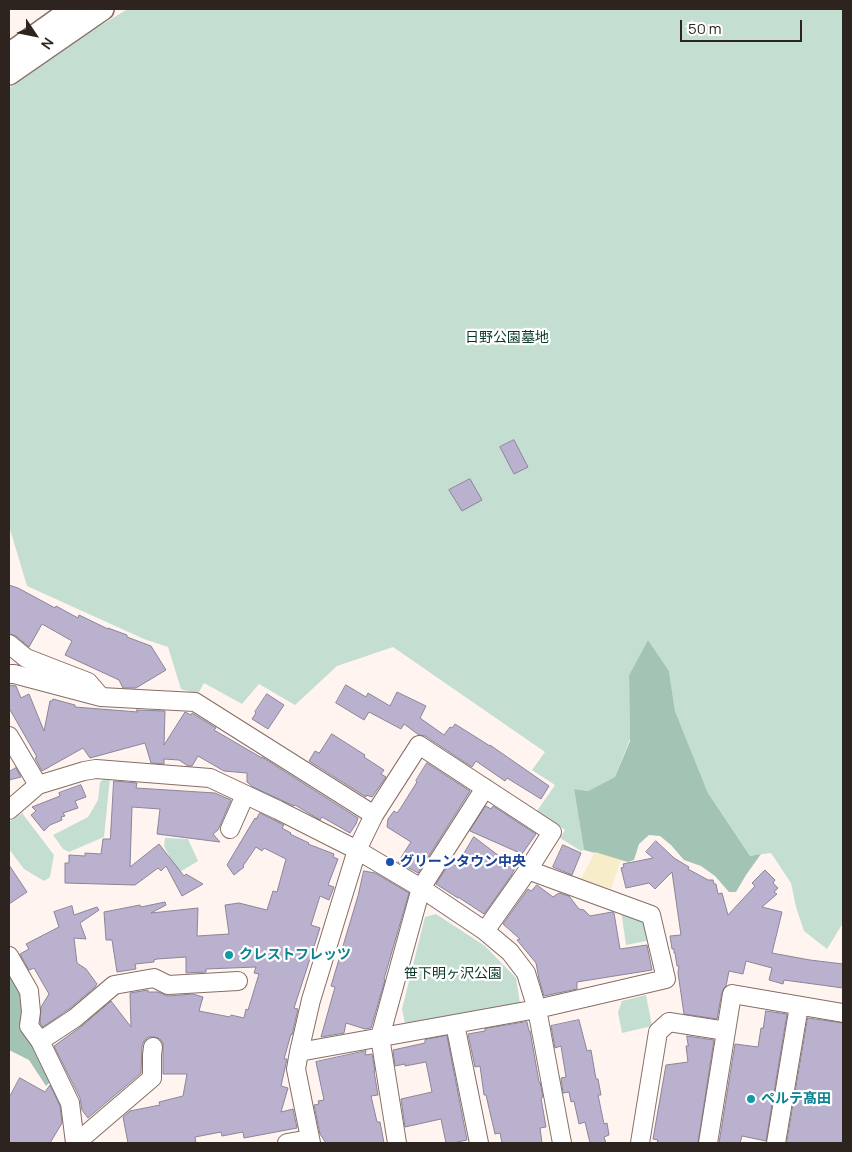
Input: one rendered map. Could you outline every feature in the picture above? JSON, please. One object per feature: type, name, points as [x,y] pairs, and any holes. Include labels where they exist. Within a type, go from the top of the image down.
[{"type":"street","points":[[9,54],[72,9]]},
{"type":"street","points":[[9,74],[102,9]]},
{"type":"street","points":[[9,644],[26,658],[88,682],[101,697]]},
{"type":"street","points":[[9,674],[101,697],[195,702],[374,815]]},
{"type":"street","points":[[9,736],[38,786]]},
{"type":"street","points":[[288,1143],[310,1141],[296,1069],[311,1000],[357,850],[374,815],[419,745],[552,832],[485,931]]},
{"type":"street","points":[[9,810],[38,786],[96,769],[210,778],[357,850],[421,888],[485,931],[510,952],[526,973],[536,1009],[562,1143]]},
{"type":"street","points":[[397,1143],[380,1038],[421,888],[485,788]]},
{"type":"street","points":[[230,829],[246,794]]},
{"type":"street","points":[[299,1052],[536,1009],[666,979],[651,915],[528,870]]},
{"type":"street","points":[[9,956],[28,991],[31,1012],[29,1026],[40,1042],[70,1103],[75,1143]]},
{"type":"street","points":[[40,1042],[75,1018],[114,985],[154,978],[168,985],[238,981]]},
{"type":"street","points":[[708,1143],[732,994],[843,1013]]},
{"type":"street","points":[[776,1143],[799,1006]]},
{"type":"street","points":[[640,1143],[658,1032],[669,1022],[726,1030]]},
{"type":"street","points":[[456,1024],[479,1143]]},
{"type":"street","points":[[75,1143],[152,1078],[153,1047]]},
{"type":"street","points":[[62,1143],[74,1124]]},
{"type":"green space","name":"日野公園墓地","points":[[128,9],[843,9],[843,923],[827,949],[804,931],[791,883],[771,853],[750,856],[708,793],[675,711],[669,671],[648,640],[629,675],[630,739],[615,777],[588,791],[574,789],[584,850],[581,851],[560,838],[565,830],[537,811],[555,785],[532,770],[545,752],[393,647],[337,666],[295,705],[259,684],[242,704],[204,683],[198,694],[181,689],[168,647],[144,639],[27,586],[9,526],[9,88],[74,41]]},
{"type":"green space","points":[[648,640],[669,671],[675,711],[708,793],[750,856],[761,854],[736,892],[729,892],[715,876],[701,866],[684,860],[660,836],[649,835],[639,844],[634,860],[628,862],[584,850],[574,789],[588,791],[615,777],[630,741],[629,675]]},
{"type":"green space","points":[[110,778],[104,837],[69,852],[63,849],[53,835],[88,817],[98,800],[100,782]]},
{"type":"green space","points":[[22,813],[54,855],[50,877],[44,881],[24,869],[9,849],[9,822]]},
{"type":"green space","points":[[165,838],[188,839],[198,861],[178,873],[164,846]]},
{"type":"green space","points":[[621,910],[646,918],[651,940],[626,945]]},
{"type":"green space","name":"笹下明ヶ沢公園","points":[[436,914],[485,946],[516,978],[520,1003],[405,1023],[402,1009],[425,917]]},
{"type":"green space","points":[[9,961],[53,1079],[46,1086],[29,1060],[9,1050]]},
{"type":"green space","points":[[646,995],[652,1026],[622,1033],[618,1012],[622,1001]]},
{"type":"sand","points":[[595,852],[621,860],[611,889],[581,879]]},
{"type":"building","points":[[514,440],[528,467],[514,474],[500,447]]},
{"type":"building","points":[[470,479],[482,500],[462,511],[449,490]]},
{"type":"building","points":[[9,585],[78,618],[79,615],[151,646],[166,670],[136,688],[123,688],[119,680],[65,655],[72,641],[42,624],[29,647],[16,636],[9,634]]},
{"type":"building","points":[[9,685],[16,686],[21,698],[29,694],[44,731],[50,701],[53,699],[75,705],[75,707],[138,712],[136,710],[165,711],[164,745],[185,712],[191,715],[192,713],[216,728],[214,730],[262,757],[358,818],[356,824],[350,833],[322,817],[320,820],[295,805],[253,787],[247,782],[247,773],[224,771],[198,756],[192,766],[188,766],[179,760],[164,759],[164,764],[151,763],[145,743],[90,758],[83,748],[42,771],[35,758],[37,757],[9,708]]},
{"type":"building","points":[[346,685],[366,697],[368,693],[390,706],[397,692],[426,706],[420,718],[444,735],[455,724],[490,745],[549,786],[541,799],[507,778],[505,781],[476,761],[472,767],[404,724],[401,729],[369,712],[364,720],[336,703]]},
{"type":"building","points":[[267,694],[284,705],[268,729],[252,719]]},
{"type":"building","points":[[332,734],[365,755],[364,757],[384,770],[381,774],[386,777],[372,797],[366,795],[366,797],[309,761],[315,751],[319,753]]},
{"type":"building","points":[[427,763],[470,791],[418,873],[398,862],[411,842],[387,827],[388,819],[394,811],[397,813],[400,809]]},
{"type":"building","points":[[16,768],[21,777],[9,780],[9,772]]},
{"type":"building","points":[[114,781],[137,783],[136,788],[215,793],[231,800],[218,830],[213,834],[220,842],[157,834],[160,809],[132,807],[130,867],[159,844],[184,876],[186,874],[203,884],[182,896],[166,866],[161,871],[158,868],[135,885],[65,883],[65,863],[69,863],[69,855],[101,854],[103,839],[110,839]]},
{"type":"building","points":[[81,785],[86,797],[75,801],[78,808],[63,813],[65,816],[61,817],[62,820],[50,825],[44,831],[31,815],[36,811],[32,807],[60,796],[59,793]]},
{"type":"building","points":[[486,806],[491,809],[493,806],[536,834],[522,854],[470,831]]},
{"type":"building","points":[[260,813],[284,825],[282,828],[290,834],[308,844],[334,854],[333,857],[338,859],[328,885],[334,887],[329,900],[320,896],[311,925],[320,928],[294,1008],[298,1009],[284,1059],[287,1059],[281,1086],[288,1088],[281,1112],[293,1109],[297,1128],[244,1138],[243,1132],[222,1136],[221,1132],[195,1137],[196,1143],[128,1143],[123,1117],[130,1111],[160,1105],[159,1102],[183,1096],[187,1074],[163,1074],[163,1043],[155,1037],[148,1037],[142,1046],[141,1073],[88,1118],[82,1110],[80,1098],[54,1046],[82,1026],[111,1001],[131,1027],[130,993],[148,990],[148,992],[158,992],[168,996],[193,994],[203,997],[199,1011],[244,1018],[259,974],[254,973],[256,967],[206,969],[206,972],[186,973],[186,957],[157,959],[154,962],[135,964],[136,969],[117,972],[112,940],[106,940],[104,912],[165,902],[166,905],[151,913],[198,908],[197,936],[229,934],[225,905],[239,903],[267,910],[273,891],[277,892],[286,859],[264,848],[262,851],[256,847],[244,867],[234,875],[227,865],[255,818]]},
{"type":"building","points":[[474,837],[515,868],[484,914],[436,884],[450,862],[456,866]]},
{"type":"building","points":[[656,841],[674,858],[689,867],[688,869],[708,880],[713,880],[718,894],[722,893],[728,915],[755,886],[752,883],[765,870],[775,880],[773,883],[778,888],[774,892],[777,894],[762,907],[782,912],[772,953],[843,964],[843,988],[784,980],[783,984],[769,980],[772,968],[746,961],[743,974],[729,971],[726,986],[722,992],[717,1019],[684,1014],[678,973],[679,966],[677,966],[670,936],[681,935],[672,872],[655,889],[649,883],[626,888],[621,868],[624,867],[623,864],[653,858],[646,852]]},
{"type":"building","points":[[563,845],[581,853],[572,875],[553,867]]},
{"type":"building","points":[[9,865],[27,892],[9,904]]},
{"type":"building","points":[[364,871],[375,873],[409,893],[371,1028],[365,1029],[346,1023],[344,1033],[321,1037],[335,987],[331,986]]},
{"type":"building","points":[[537,885],[553,897],[559,893],[569,896],[579,909],[584,910],[590,916],[614,913],[620,949],[647,945],[652,970],[577,982],[577,989],[544,996],[536,963],[517,940],[520,939],[503,924],[528,889],[531,891]]},
{"type":"building","points":[[72,906],[74,915],[97,907],[99,910],[80,923],[86,939],[74,938],[77,963],[86,969],[97,984],[69,1009],[43,1027],[40,1023],[41,1007],[49,994],[34,968],[29,970],[20,954],[29,949],[26,944],[59,927],[54,912]]},
{"type":"building","points":[[766,1011],[787,1014],[766,1141],[742,1136],[740,1143],[719,1143],[735,1044],[758,1047]]},
{"type":"building","points":[[808,1018],[843,1023],[842,1143],[787,1143]]},
{"type":"building","points":[[579,1020],[587,1051],[591,1050],[596,1079],[598,1079],[601,1095],[598,1095],[604,1124],[607,1123],[609,1135],[604,1137],[606,1143],[590,1143],[585,1122],[579,1124],[574,1101],[571,1102],[569,1092],[563,1093],[561,1078],[566,1077],[561,1046],[555,1048],[551,1026]]},
{"type":"building","points":[[527,1022],[543,1097],[541,1098],[546,1127],[540,1128],[542,1143],[502,1143],[500,1133],[495,1134],[486,1095],[484,1095],[480,1066],[475,1067],[468,1034],[485,1031],[485,1029]]},
{"type":"building","points":[[447,1036],[467,1140],[453,1143],[446,1143],[441,1119],[405,1127],[401,1099],[432,1092],[426,1062],[395,1066],[393,1050],[425,1043],[425,1040]]},
{"type":"building","points":[[687,1036],[714,1040],[698,1143],[657,1143],[658,1140],[653,1139],[666,1065],[688,1062]]},
{"type":"building","points":[[366,1051],[365,1055],[372,1054],[378,1095],[371,1096],[377,1122],[380,1122],[384,1143],[326,1143],[320,1134],[314,1105],[319,1104],[318,1101],[324,1100],[316,1062]]},
{"type":"building","points":[[20,1078],[45,1092],[50,1085],[60,1106],[62,1123],[50,1143],[9,1143],[9,1098]]},
{"type":"place","name":"グリーンタウン中央","points":[[390,862]]},
{"type":"place","name":"クレストフレッツ","points":[[229,955]]},
{"type":"place","name":"ペルテ髙田","points":[[751,1099]]}]
